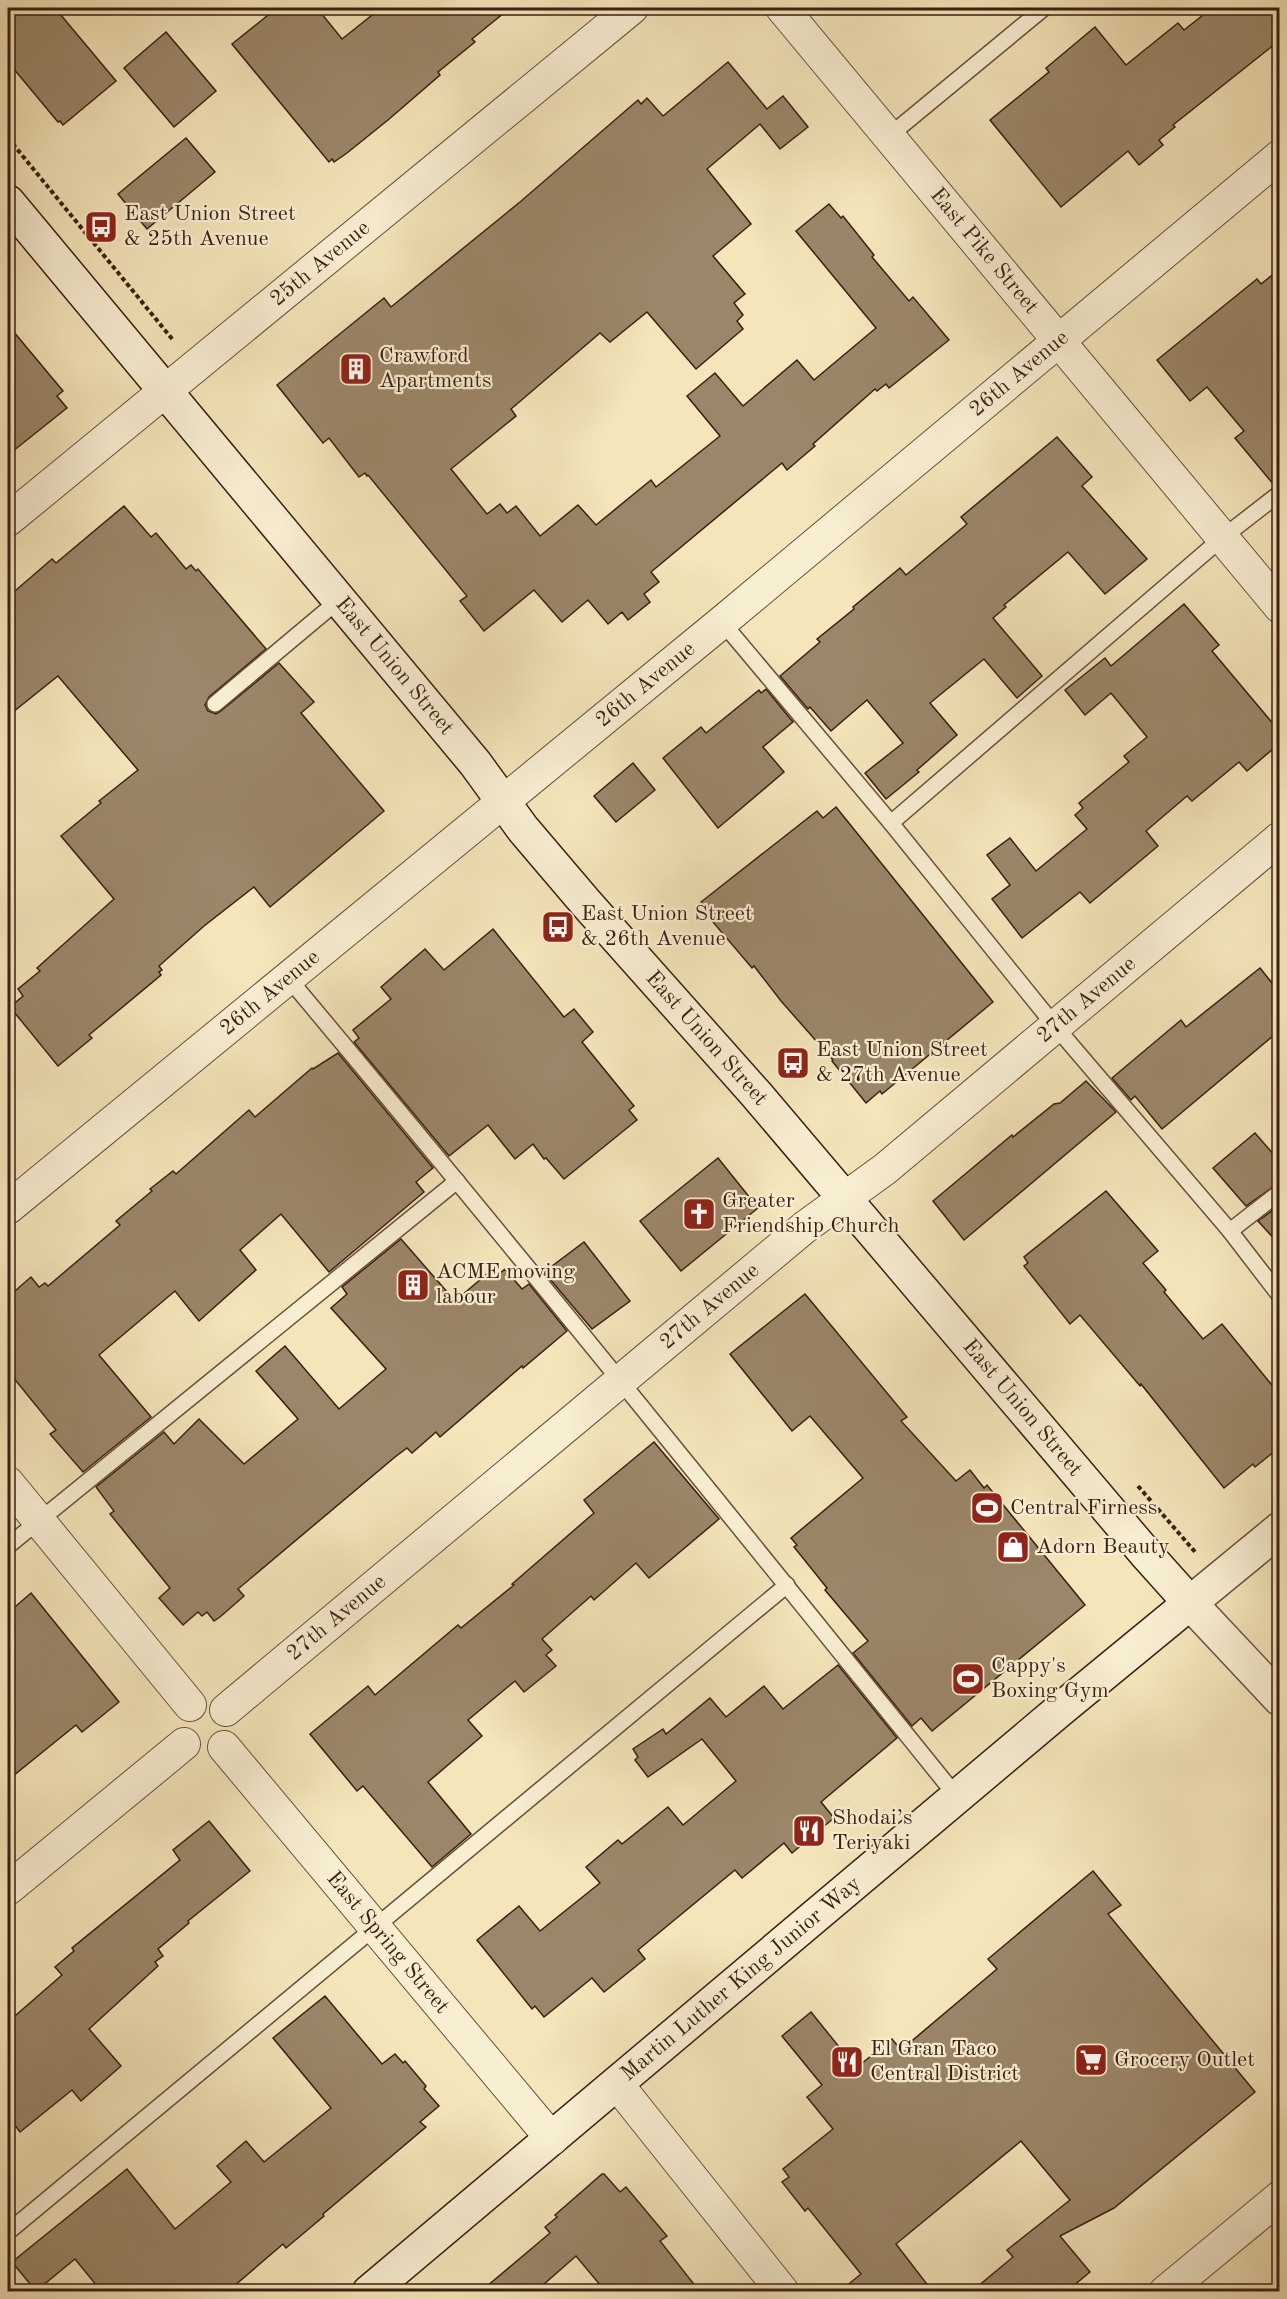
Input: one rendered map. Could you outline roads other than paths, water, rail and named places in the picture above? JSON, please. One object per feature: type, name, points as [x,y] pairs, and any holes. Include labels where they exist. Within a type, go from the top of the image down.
[{"type":"main road","name":"East Union Street","points":[[8,202],[475,764],[502,801],[586,903],[756,1094],[1139,1546],[1280,1699]]},
{"type":"main road","name":"Martin Luther King Junior Way","points":[[369,2292],[957,1797],[1280,1529]]},
{"type":"street","name":"25th Avenue","points":[[8,520],[632,8]]},
{"type":"street","name":"East Pike Street","points":[[782,8],[1280,607]]},
{"type":"street","name":"26th Avenue","points":[[8,1208],[722,622],[1280,156]]},
{"type":"street","name":"27th Avenue","points":[[226,1710],[805,1227],[885,1169],[1280,838]]},
{"type":"street","points":[[8,1483],[190,1705]]},
{"type":"street","points":[[208,1700],[216,1702],[226,1710],[232,1721],[233,1730],[231,1738],[224,1747],[213,1754],[204,1755],[188,1749],[178,1734],[178,1725],[185,1709],[200,1701],[208,1700]]},
{"type":"street","points":[[8,1889],[184,1744]]},
{"type":"street","name":"East Spring Street","points":[[224,1747],[552,2139]]},
{"type":"street","points":[[617,2084],[783,2292]]},
{"type":"street","points":[[1165,2292],[1280,2197]]},
{"type":"lane","points":[[889,136],[1044,8]]},
{"type":"lane","points":[[891,823],[1222,538],[1280,493]]},
{"type":"lane","points":[[215,704],[339,600]]},
{"type":"lane","points":[[722,622],[891,823],[1054,1026],[1230,1231],[1280,1296]]},
{"type":"lane","points":[[289,979],[787,1585],[957,1797]]},
{"type":"lane","points":[[8,1546],[457,1181]]},
{"type":"lane","points":[[1230,1231],[1280,1192]]},
{"type":"lane","points":[[8,2232],[787,1585]]},
{"type":"place","name":"East Union Street & 25th Avenue","points":[[101,227]]},
{"type":"place","name":"Crawford Apartments","points":[[356,369]]},
{"type":"place","name":"East Union Street & 26th Avenue","points":[[558,927]]},
{"type":"place","name":"East Union Street & 27th Avenue","points":[[793,1063]]},
{"type":"place","name":"Greater Friendship Church","points":[[699,1214]]},
{"type":"place","name":"ACME moving labour","points":[[413,1285]]},
{"type":"place","name":"Central Firness","points":[[987,1508]]},
{"type":"place","name":"Adorn Beauty","points":[[1013,1547]]},
{"type":"place","name":"Cappy's Boxing Gym","points":[[968,1679]]},
{"type":"place","name":"Shodai’s Teriyaki","points":[[809,1831]]},
{"type":"place","name":"Grocery Outlet","points":[[1091,2060]]},
{"type":"place","name":"El Gran Taco Central District","points":[[847,2062]]}]
